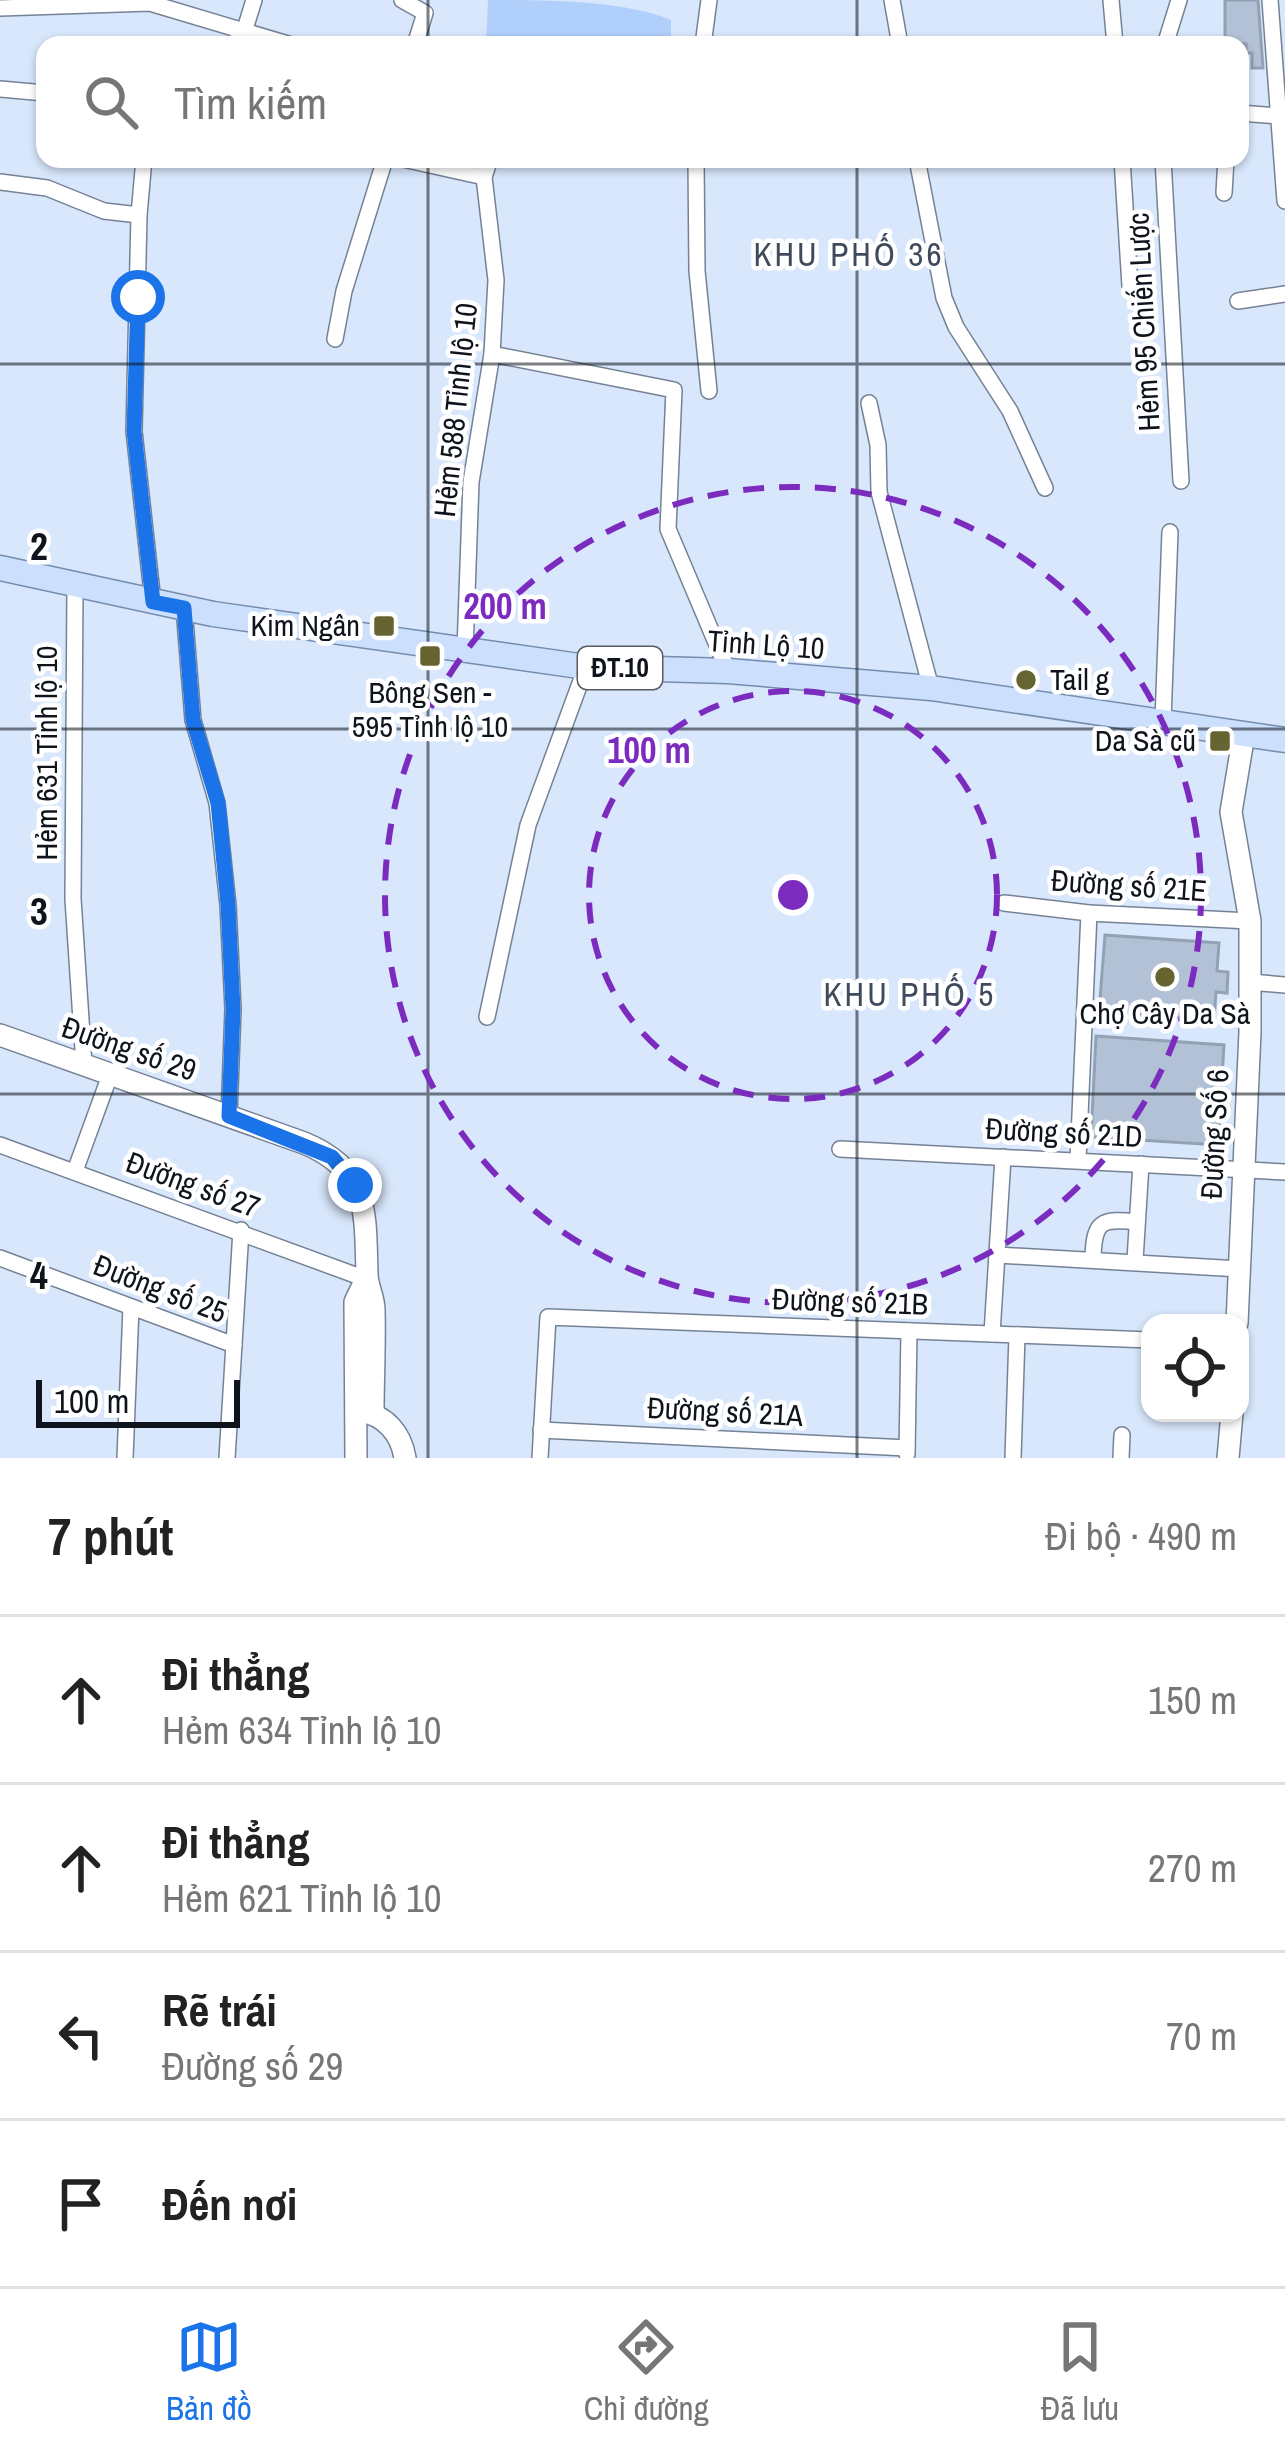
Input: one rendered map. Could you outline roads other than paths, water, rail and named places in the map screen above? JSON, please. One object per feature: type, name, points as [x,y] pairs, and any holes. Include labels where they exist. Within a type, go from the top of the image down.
[{"type":"main road","name":"Tỉnh Lộ 10","points":[[0,568],[184,608],[586,667],[728,671],[931,688],[1244,734]]},
{"type":"main road","name":"ĐT.10","points":[[1244,734],[1285,740]]},
{"type":"street","points":[[240,36],[254,0]]},
{"type":"street","points":[[402,0],[425,13],[418,36]]},
{"type":"street","points":[[704,36],[709,0]]},
{"type":"street","points":[[892,0],[898,36]]},
{"type":"street","points":[[1111,0],[1114,36]]},
{"type":"street","points":[[1168,36],[1179,0]]},
{"type":"street","points":[[1270,0],[1285,201]]},
{"type":"street","points":[[0,8],[150,3],[265,36]]},
{"type":"street","points":[[0,89],[36,92]]},
{"type":"street","points":[[1249,113],[1279,116]]},
{"type":"street","points":[[143,168],[134,431],[153,602]]},
{"type":"street","points":[[335,339],[344,291],[382,168]]},
{"type":"street","points":[[444,168],[484,177],[487,168]]},
{"type":"street","points":[[696,168],[697,271],[709,391]]},
{"type":"street","points":[[918,168],[944,298],[956,327],[1010,411],[1045,488]]},
{"type":"street","points":[[1123,168],[1130,286]]},
{"type":"street","name":"Hẻm 95 Chiến Lược","points":[[1164,168],[1181,481]]},
{"type":"street","points":[[1224,193],[1225,168]]},
{"type":"street","name":"Hẻm 588 Tỉnh lộ 10","points":[[465,650],[472,482],[492,354],[496,280],[484,177]]},
{"type":"street","points":[[0,182],[47,188],[104,211],[139,215]]},
{"type":"street","points":[[1238,301],[1285,294]]},
{"type":"street","points":[[492,354],[674,390],[668,529],[728,671]]},
{"type":"street","points":[[869,403],[878,445],[879,492],[931,688]]},
{"type":"street","points":[[1163,720],[1170,532]]},
{"type":"street","name":"Hẻm 631 Tỉnh lộ 10","points":[[75,584],[73,899],[83,1065]]},
{"type":"street","points":[[184,608],[193,720],[218,803],[228,904],[233,1009],[229,1116]]},
{"type":"street","points":[[487,1018],[528,825],[586,667]]},
{"type":"street","name":"Đường Số 6","points":[[1238,1314],[1250,921],[1231,812],[1244,734]]},
{"type":"street","name":"Đường số 21E","points":[[1004,903],[1089,913],[1250,921]]},
{"type":"street","points":[[1078,1160],[1089,913]]},
{"type":"street","points":[[1250,982],[1285,985]]},
{"type":"street","name":"Đường số 29","points":[[0,1035],[332,1157],[357,1190],[367,1219],[366,1279]]},
{"type":"street","points":[[75,1171],[110,1075]]},
{"type":"street","name":"Đường số 27","points":[[0,1145],[366,1279]]},
{"type":"street","name":"Đường số 21D","points":[[841,1149],[1285,1172]]},
{"type":"street","points":[[992,1334],[1003,1156]]},
{"type":"street","points":[[1135,1260],[1141,1164]]},
{"type":"street","points":[[1093,1258],[1100,1226],[1112,1220],[1137,1222]]},
{"type":"street","points":[[227,1458],[241,1230]]},
{"type":"street","points":[[998,1255],[1240,1269]]},
{"type":"street","name":"Đường số 25","points":[[0,1258],[233,1346]]},
{"type":"street","points":[[356,1458],[363,1411],[355,1302],[366,1279]]},
{"type":"street","points":[[124,1458],[131,1307]]},
{"type":"street","name":"Đường số 21B","points":[[541,1430],[548,1318],[1141,1340]]},
{"type":"street","points":[[907,1453],[910,1331]]},
{"type":"street","points":[[1013,1458],[1017,1335]]},
{"type":"street","points":[[363,1411],[398,1435],[405,1458]]},
{"type":"street","points":[[1228,1458],[1231,1422]]},
{"type":"street","points":[[540,1458],[541,1430]]},
{"type":"street","name":"Đường số 21A","points":[[541,1430],[800,1450],[907,1453]]},
{"type":"street","points":[[1120,1458],[1121,1435]]},
{"type":"place","name":"Kim Ngân","points":[[384,626]]},
{"type":"place","name":"Bông Sen - 595 Tỉnh lộ 10","points":[[430,656]]},
{"type":"place","name":"Tail g","points":[[1026,680]]},
{"type":"place","name":"Da Sà cũ","points":[[1220,741]]},
{"type":"place","name":"Chợ Cây Da Sà","points":[[1165,977]]},
{"type":"district","name":"KHU PHỐ 36","points":[[849,254]]},
{"type":"district","name":"KHU PHỐ 5","points":[[910,994]]}]
